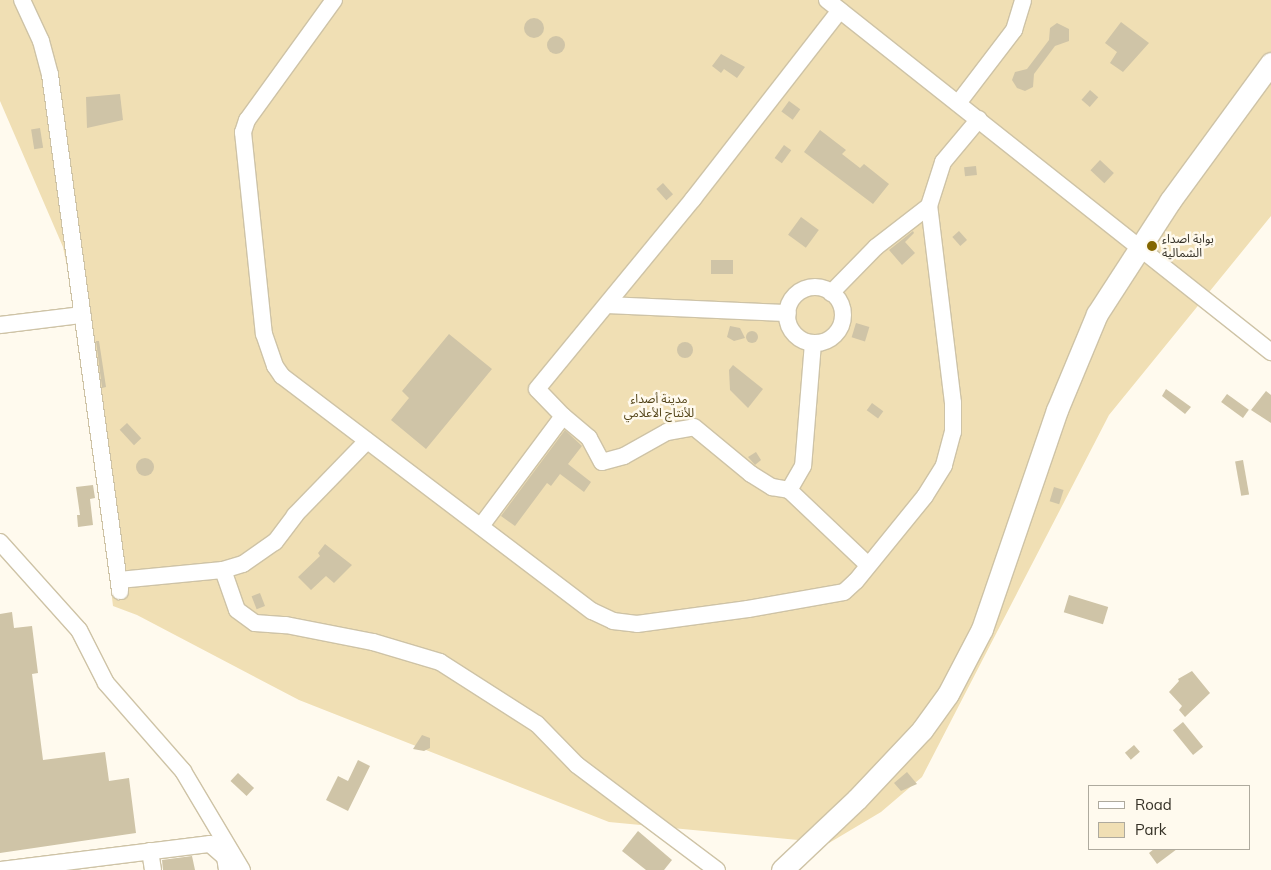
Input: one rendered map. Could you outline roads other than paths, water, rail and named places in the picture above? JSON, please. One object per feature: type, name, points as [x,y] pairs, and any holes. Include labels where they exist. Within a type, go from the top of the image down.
[{"type":"main road","points":[[782,870],[857,799],[922,730],[948,694],[982,629],[1057,410],[1097,314],[1170,201],[1271,63]]},
{"type":"street","points":[[22,0],[41,41],[50,74],[120,585],[223,570],[242,564],[274,542],[295,515],[368,441]]},
{"type":"street","points":[[960,102],[1014,30],[1023,0]]},
{"type":"street","points":[[325,3],[247,120],[243,132],[264,334],[274,366],[282,376],[592,611],[624,623],[646,622],[831,596],[844,592],[856,581],[934,482],[950,451],[953,432],[953,403],[929,206],[944,162],[979,119]]},
{"type":"street","points":[[868,565],[789,490],[772,487],[751,474],[694,427],[666,432],[632,452],[602,462],[589,438],[563,416],[537,389],[609,305],[834,5],[960,102],[1271,352]]},
{"type":"street","points":[[831,293],[876,247],[929,206]]},
{"type":"street","points":[[823,288],[831,293],[842,307],[841,325],[830,338],[814,343],[805,341],[792,330],[788,312],[796,295],[804,290],[823,288]]},
{"type":"street","points":[[609,305],[788,312]]},
{"type":"street","points":[[0,325],[82,315]]},
{"type":"street","points":[[789,490],[803,466],[814,343]]},
{"type":"street","points":[[481,526],[563,416]]},
{"type":"street","points":[[0,542],[79,630],[106,682],[183,772],[242,870]]},
{"type":"street","points":[[223,570],[238,610],[255,623],[286,624],[374,642],[440,662],[537,724],[577,764],[717,870]]},
{"type":"street","points":[[1,870],[210,844],[225,857],[227,870]]},
{"type":"street","points":[[150,851],[153,870]]},
{"type":"place","name":"بوابة اصداء الشمالية","points":[[1152,246]]},
{"type":"park label","name":"مدينة أصداء للأنتاج الأعلامي","points":[[659,406]]}]
